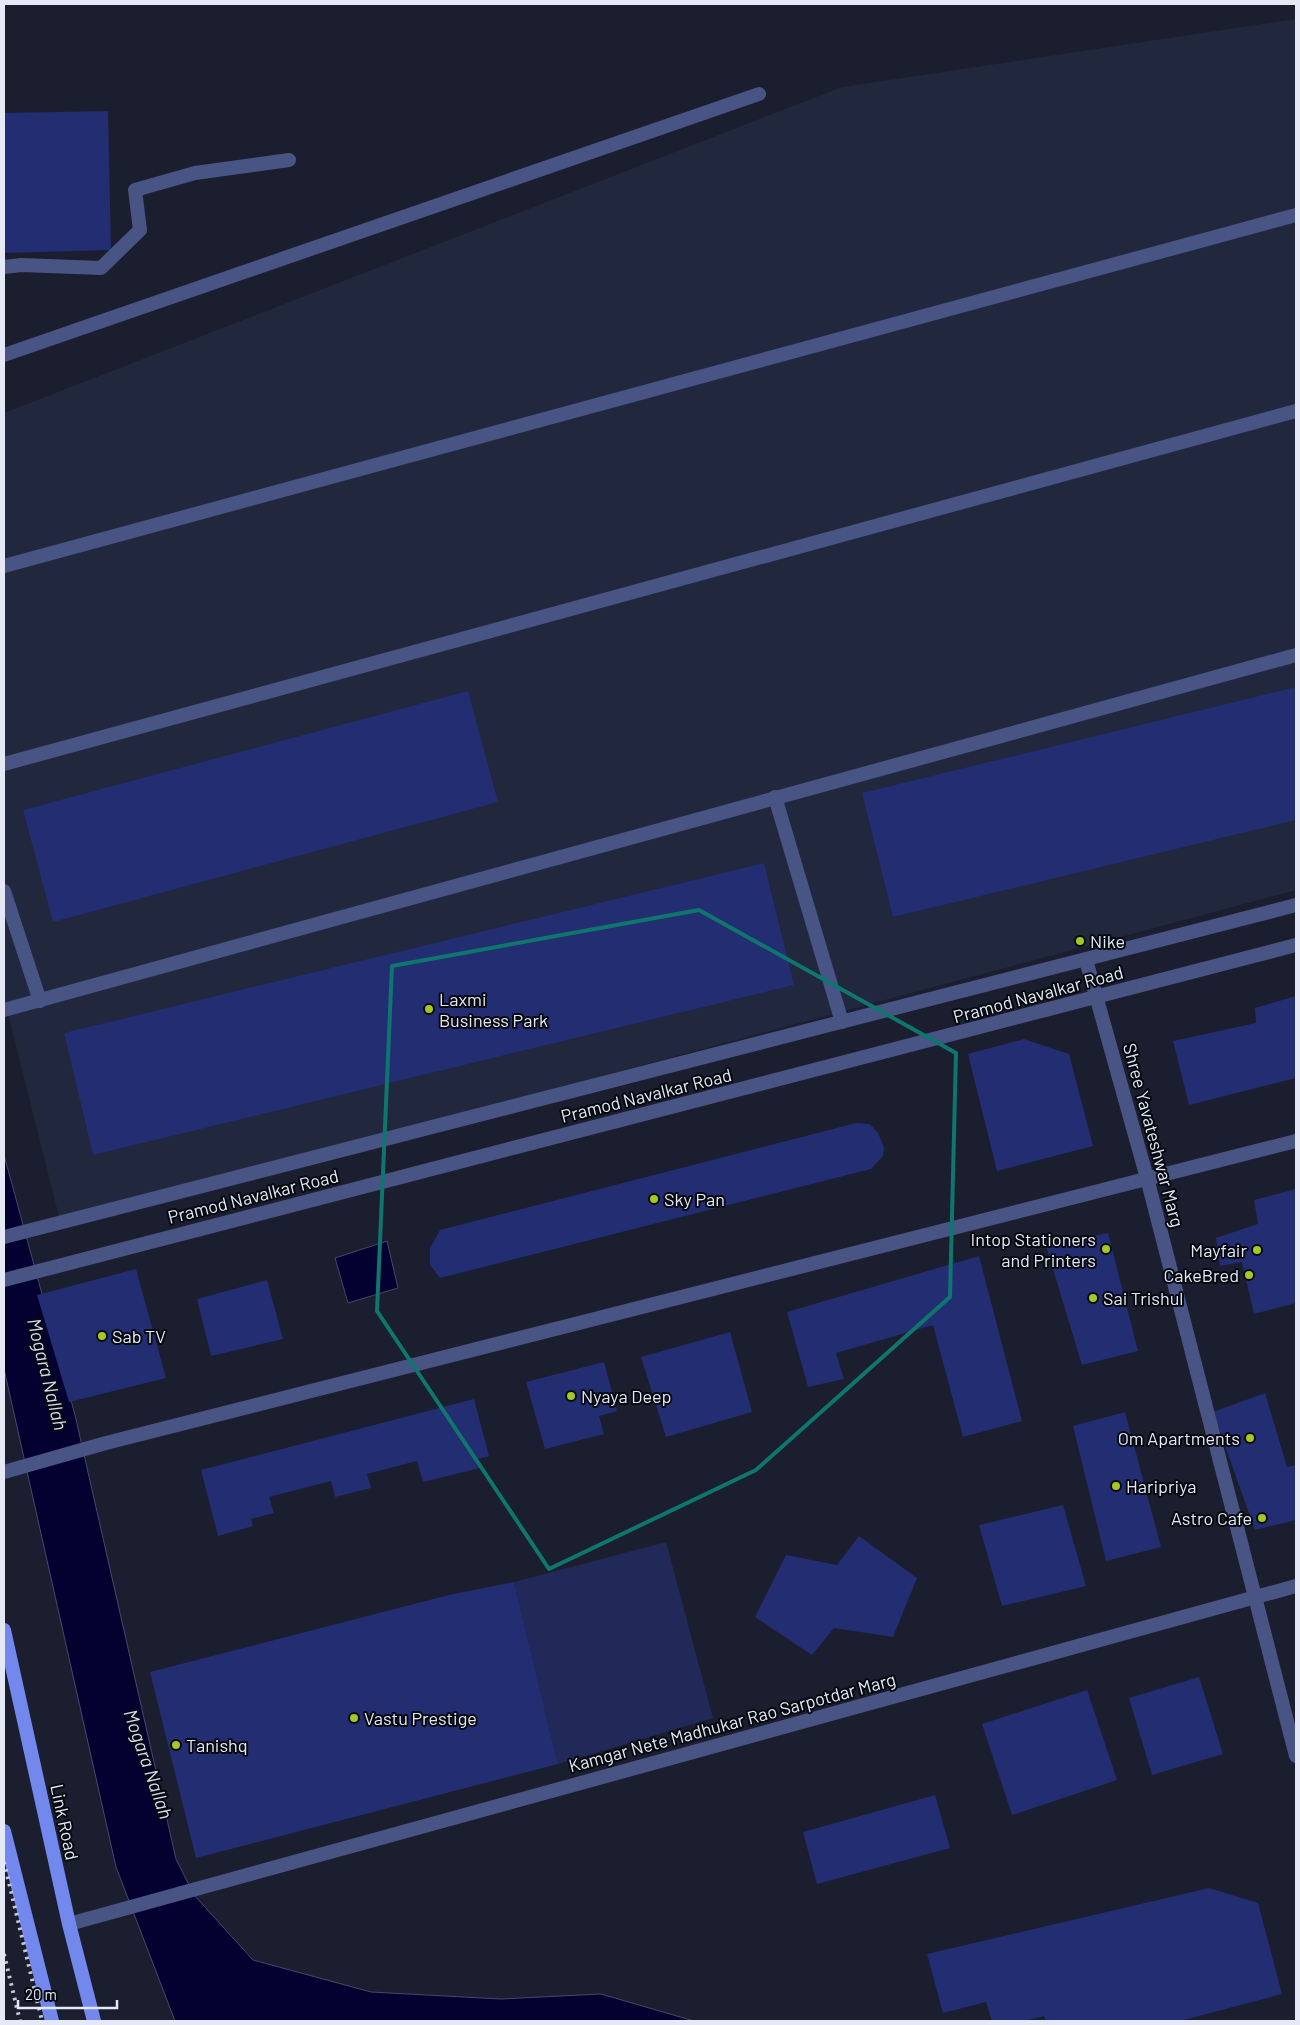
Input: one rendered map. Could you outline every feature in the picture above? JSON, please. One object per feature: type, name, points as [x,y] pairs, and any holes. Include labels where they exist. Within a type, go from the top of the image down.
[{"type":"main road","name":"Link Road","points":[[4,1630],[69,1924],[94,2021]]},
{"type":"main road","points":[[4,1831],[52,2021]]},
{"type":"street","points":[[4,355],[759,94]]},
{"type":"street","points":[[4,267],[21,265],[101,268],[140,230],[134,190],[195,173],[290,160]]},
{"type":"street","points":[[4,566],[1296,215]]},
{"type":"street","points":[[4,764],[1296,411]]},
{"type":"street","points":[[4,1010],[1296,655]]},
{"type":"street","points":[[775,798],[842,1022]]},
{"type":"street","points":[[4,891],[40,1001]]},
{"type":"street","name":"Pramod Navalkar Road","points":[[4,1237],[1296,905]]},
{"type":"street","name":"Pramod Navalkar Road","points":[[4,1280],[1296,945]]},
{"type":"street","name":"Shree Yavateshwar Marg","points":[[1086,960],[1147,1178],[1296,1756]]},
{"type":"street","points":[[4,1472],[106,1443],[1296,1140]]},
{"type":"street","name":"Kamgar Nete Madhukar Rao Sarpotdar Marg","points":[[69,1924],[1296,1586]]},
{"type":"highlighted area","points":[[699,910],[956,1053],[950,1297],[756,1470],[549,1569],[377,1311],[392,966]]},
{"type":"shaded area","points":[[1296,19],[1296,890],[60,1221],[4,998],[4,413],[842,87]]},
{"type":"shaded area","points":[[666,1542],[713,1718],[558,1764],[514,1582]]},
{"type":"water","name":"Mogara Nallah","points":[[4,1155],[75,1415],[176,1859],[194,1895],[253,1960],[371,1992],[501,1999],[601,1994],[694,2021],[175,2021],[116,1867],[4,1369]]},
{"type":"water","points":[[387,1241],[398,1288],[348,1303],[335,1258]]},
{"type":"building","points":[[108,111],[111,250],[4,253],[4,113]]},
{"type":"building","points":[[1296,687],[1296,820],[893,917],[862,793]]},
{"type":"building","points":[[468,691],[498,802],[53,922],[23,810]]},
{"type":"building","name":"Laxmi Business Park","points":[[764,863],[794,985],[93,1155],[64,1033]]},
{"type":"building","points":[[1296,996],[1296,1078],[1189,1105],[1173,1041],[1256,1023],[1255,1008]]},
{"type":"building","points":[[1024,1039],[1069,1054],[1093,1146],[997,1171],[968,1054]]},
{"type":"building","name":"Sky Pan","points":[[856,1123],[870,1124],[878,1133],[884,1147],[883,1156],[871,1169],[440,1278],[430,1265],[430,1248],[440,1230]]},
{"type":"building","name":"Mayfair","points":[[1296,1189],[1296,1303],[1254,1314],[1242,1262],[1220,1266],[1216,1238],[1258,1224],[1254,1200]]},
{"type":"building","name":"Sai Trishul","points":[[1108,1233],[1138,1351],[1082,1365],[1046,1246]]},
{"type":"building","points":[[979,1256],[1022,1421],[963,1437],[933,1325],[836,1353],[844,1379],[808,1387],[787,1312]]},
{"type":"building","name":"Sab TV","points":[[136,1269],[166,1378],[69,1402],[37,1295]]},
{"type":"building","points":[[267,1280],[283,1339],[211,1356],[197,1299]]},
{"type":"building","points":[[730,1332],[752,1412],[666,1437],[641,1357]]},
{"type":"building","name":"Nyaya Deep","points":[[604,1362],[617,1411],[599,1416],[604,1434],[545,1449],[526,1382]]},
{"type":"building","name":"Om Apartments","points":[[1265,1393],[1287,1467],[1296,1465],[1296,1520],[1255,1530],[1213,1412]]},
{"type":"building","points":[[474,1399],[489,1456],[477,1459],[480,1468],[423,1482],[417,1461],[367,1474],[371,1488],[335,1497],[331,1481],[269,1497],[274,1513],[251,1519],[253,1526],[218,1536],[201,1470]]},
{"type":"building","name":"Haripriya","points":[[1125,1412],[1161,1547],[1106,1561],[1073,1426]]},
{"type":"building","points":[[1063,1505],[1086,1586],[1002,1606],[979,1525]]},
{"type":"building","points":[[859,1536],[917,1578],[893,1637],[834,1628],[812,1655],[755,1617],[786,1555],[837,1565]]},
{"type":"building","name":"Vastu Prestige","points":[[514,1582],[558,1764],[196,1858],[150,1672],[449,1595]]},
{"type":"building","points":[[1199,1677],[1223,1754],[1152,1775],[1129,1698]]},
{"type":"building","points":[[1087,1690],[1117,1780],[1012,1815],[982,1724]]},
{"type":"building","points":[[935,1795],[950,1848],[817,1884],[803,1832]]},
{"type":"building","points":[[1209,1888],[1258,1903],[1282,1994],[1180,2021],[1046,2021],[1044,2016],[1024,2021],[992,2021],[986,2002],[943,2013],[927,1954]]},
{"type":"railway","points":[[4,1862],[42,2021]]},
{"type":"railway","points":[[4,1954],[20,2021]]},
{"type":"place","name":"Nike","points":[[1080,941]]},
{"type":"place","name":"Laxmi Business Park","points":[[429,1009]]},
{"type":"place","name":"Sky Pan","points":[[654,1199]]},
{"type":"place","name":"Intop Stationers and Printers","points":[[1106,1249]]},
{"type":"place","name":"Mayfair","points":[[1257,1250]]},
{"type":"place","name":"CakeBred","points":[[1249,1275]]},
{"type":"place","name":"Sai Trishul","points":[[1093,1298]]},
{"type":"place","name":"Sab TV","points":[[102,1336]]},
{"type":"place","name":"Nyaya Deep","points":[[571,1396]]},
{"type":"place","name":"Om Apartments","points":[[1250,1438]]},
{"type":"place","name":"Haripriya","points":[[1116,1486]]},
{"type":"place","name":"Astro Cafe","points":[[1262,1518]]},
{"type":"place","name":"Vastu Prestige","points":[[354,1718]]},
{"type":"place","name":"Tanishq","points":[[176,1745]]}]
